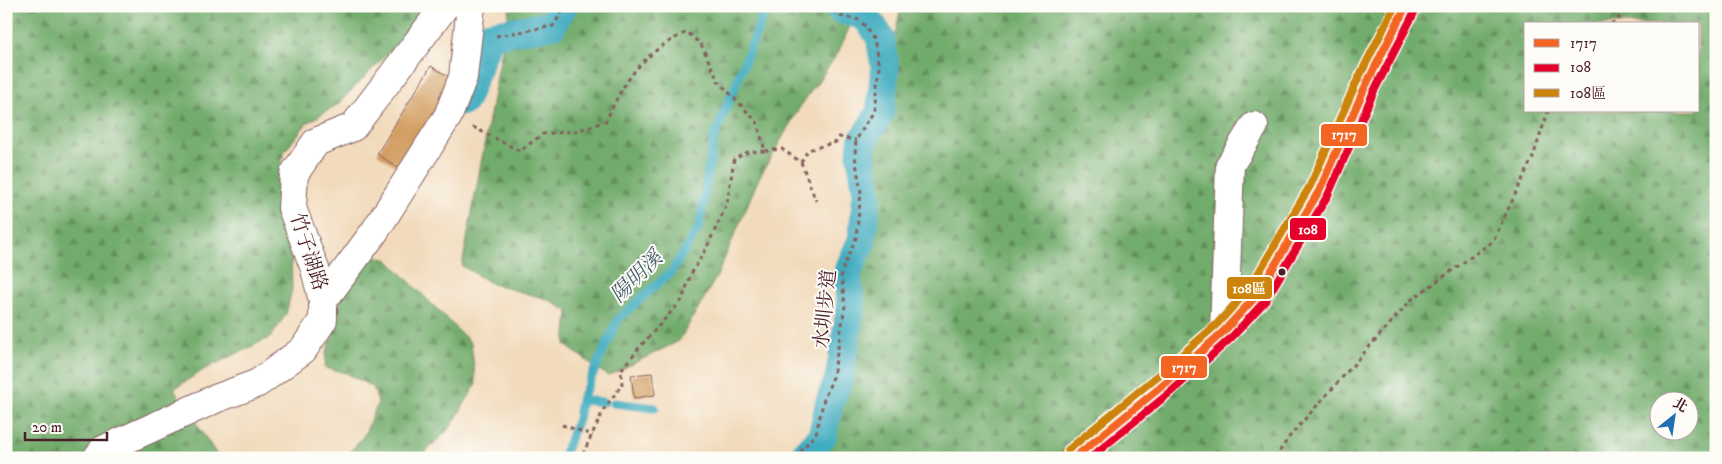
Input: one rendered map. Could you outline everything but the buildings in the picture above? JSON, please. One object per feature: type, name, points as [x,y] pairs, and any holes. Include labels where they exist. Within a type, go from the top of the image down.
[{"type":"main road","points":[[1074,458],[1168,382],[1224,331],[1257,295],[1314,199],[1365,87],[1406,6]]},
{"type":"street","name":"竹子湖路","points":[[97,458],[103,450],[215,399],[258,383],[302,350],[323,320],[323,301],[315,269],[292,208],[294,174],[316,142],[352,126],[445,6]]},
{"type":"street","points":[[323,301],[375,231],[448,116],[463,78],[471,6]]},
{"type":"street","points":[[1224,331],[1230,165],[1254,126]]},
{"type":"path","points":[[491,36],[553,26],[566,6]]},
{"type":"path","points":[[801,162],[808,150],[836,142],[839,137],[856,140],[874,111],[879,67],[874,40],[859,20],[840,16],[828,6]]},
{"type":"path","points":[[1614,22],[1634,6]]},
{"type":"path","points":[[448,116],[520,151],[543,134],[576,131],[606,121],[618,93],[639,64],[664,42],[687,32],[700,44],[718,82],[757,122],[765,151]]},
{"type":"path","points":[[1274,458],[1290,436],[1411,300],[1493,241],[1533,156],[1548,112]]},
{"type":"path","name":"水圳步道","points":[[795,458],[816,433],[824,399],[833,377],[845,306],[841,273],[856,238],[861,194],[855,156],[856,140]]},
{"type":"path","points":[[581,458],[593,436],[604,409],[622,386],[621,370],[682,300],[692,274],[706,249],[726,204],[734,159],[748,152],[782,149],[801,162],[816,200]]},
{"type":"path","points":[[562,425],[593,436]]},
{"type":"green space","points":[[6,6],[427,6],[404,37],[338,104],[307,123],[284,152],[278,180],[277,221],[291,253],[292,289],[286,314],[271,337],[203,370],[174,389],[219,458],[6,458]]},
{"type":"green space","points":[[510,6],[859,6],[838,53],[800,107],[759,178],[717,276],[679,341],[608,376],[565,345],[568,311],[547,299],[492,284],[462,266]]},
{"type":"green space","points":[[901,6],[1716,6],[1716,458],[802,458],[836,381],[847,310],[866,260],[876,128]]},
{"type":"green space","points":[[356,250],[388,260],[471,343],[476,384],[451,427],[419,458],[345,458],[365,434],[378,402],[373,387],[346,373],[325,368],[326,353],[338,320],[342,264]]},
{"type":"waterway","points":[[464,101],[490,35],[552,25],[563,6]]},
{"type":"waterway","name":"陽明溪","points":[[563,458],[578,419],[581,400],[618,319],[672,271],[699,227],[714,138],[767,6]]},
{"type":"waterway","points":[[802,458],[822,436],[830,401],[839,379],[851,306],[847,274],[862,240],[867,193],[861,156],[862,142],[880,113],[885,67],[880,37],[869,21],[862,15],[842,10],[838,6]]},
{"type":"waterway","points":[[581,400],[604,402]]},
{"type":"waterway","points":[[614,403],[655,408]]},
{"type":"transit line","name":"108區","points":[[1068,450],[1217,324],[1249,289],[1310,186],[1356,83],[1395,6]]},
{"type":"transit line","name":"1717","points":[[1074,458],[1167,382],[1224,331],[1257,295],[1319,191],[1365,87],[1406,6]]},
{"type":"transit line","name":"108","points":[[1090,458],[1173,390],[1231,338],[1265,301],[1328,195],[1374,91],[1415,11]]}]
